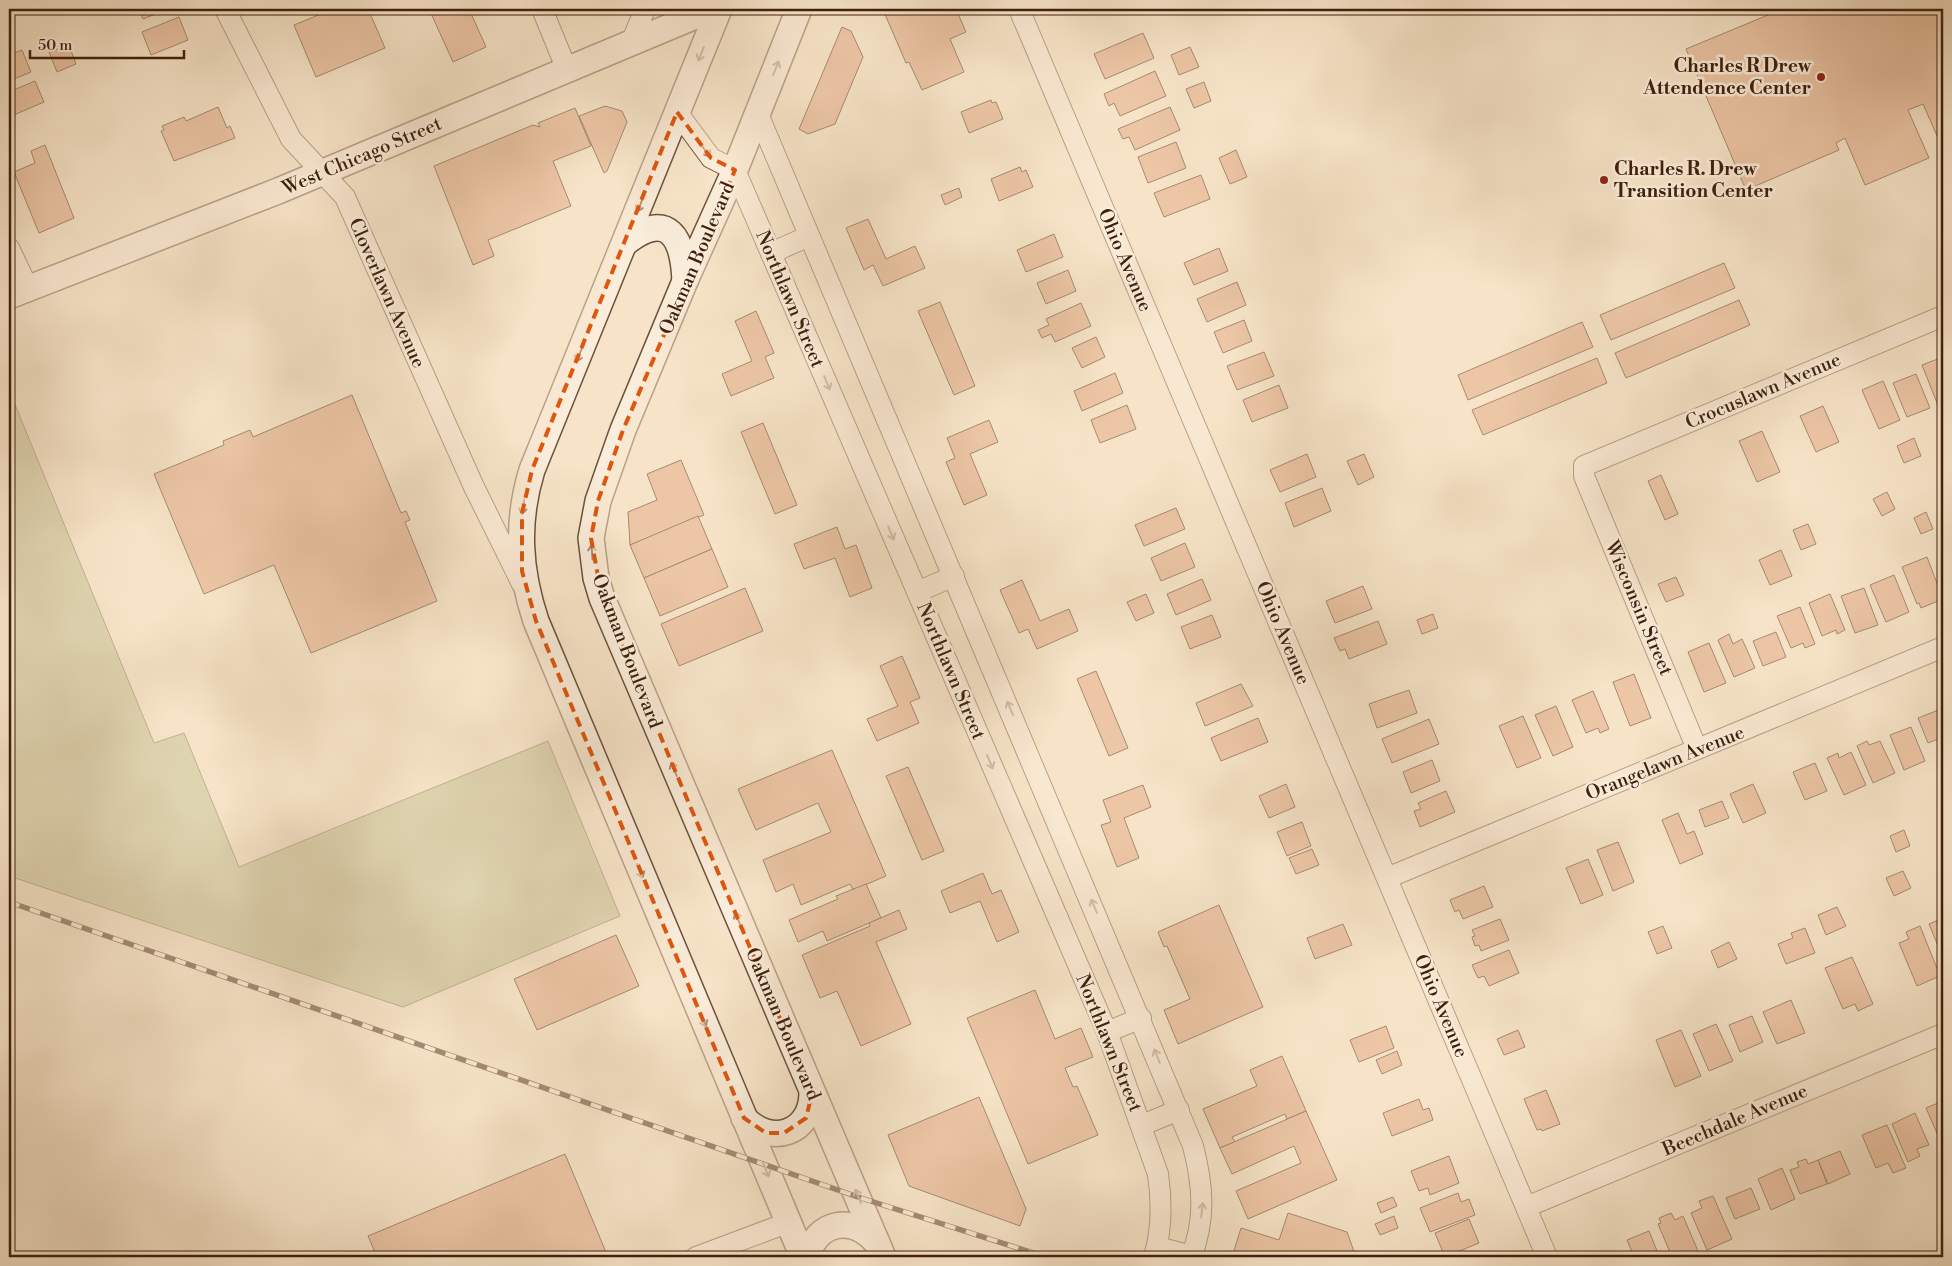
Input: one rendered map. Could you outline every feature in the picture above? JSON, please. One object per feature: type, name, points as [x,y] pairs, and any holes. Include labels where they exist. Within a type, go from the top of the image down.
[{"type":"street","name":"Cloverlawn Avenue","points":[[225,9],[291,139],[345,197],[474,487],[526,592]]},
{"type":"street","points":[[542,9],[567,70]]},
{"type":"street","points":[[631,43],[645,9]]},
{"type":"street","name":"West Chicago Street","points":[[18,292],[278,191],[712,9]]},
{"type":"street","points":[[719,9],[527,484],[520,542],[526,592],[613,808],[803,1257]]},
{"type":"street","name":"Oakman Boulevard","points":[[799,9],[735,170],[685,281],[623,430],[598,501],[591,538],[592,560],[602,598],[880,1250]]},
{"type":"street","name":"Ohio Avenue","points":[[1019,9],[1547,1257]]},
{"type":"street","points":[[677,112],[711,158],[735,170]]},
{"type":"street","name":"Northlawn Street","points":[[758,114],[1141,1018],[1193,1146],[1202,1181],[1203,1198],[1199,1238],[1192,1257]]},
{"type":"street","name":"Northlawn Street","points":[[735,170],[1107,1032],[1153,1157],[1161,1192],[1161,1222],[1155,1252]]},
{"type":"street","points":[[625,243],[645,229],[656,227],[666,230],[680,246],[684,257],[685,281]]},
{"type":"street","points":[[771,253],[810,236]]},
{"type":"street","points":[[9,248],[18,292]]},
{"type":"street","name":"Crocuslawn Avenue","points":[[1584,466],[1943,316]]},
{"type":"street","name":"Wisconsin Street","points":[[1584,466],[1584,476],[1697,749]]},
{"type":"street","points":[[917,592],[954,576]]},
{"type":"street","name":"Orangelawn Avenue","points":[[1387,878],[1943,648]]},
{"type":"street","points":[[1107,1032],[1141,1018]]},
{"type":"street","name":"Beechdale Avenue","points":[[1526,1207],[1943,1034]]},
{"type":"street","points":[[744,1118],[758,1130],[766,1133],[784,1133],[792,1130],[806,1118],[810,1110],[812,1094]]},
{"type":"street","points":[[1142,1125],[1179,1110]]},
{"type":"street","points":[[696,1257],[787,1223]]},
{"type":"street","points":[[808,1257],[815,1239],[822,1232],[841,1225],[862,1228],[880,1250]]},
{"type":"street","points":[[1155,1252],[1192,1257]]},
{"type":"highlighted area","points":[[677,112],[711,158],[735,170],[623,430],[598,501],[591,538],[602,598],[812,1094],[806,1118],[784,1133],[766,1133],[744,1118],[536,621],[522,571],[522,513],[532,470]]},
{"type":"green space","points":[[9,390],[154,743],[184,733],[239,867],[548,741],[620,916],[403,1007],[9,876]]},
{"type":"building","points":[[139,9],[168,9],[143,19]]},
{"type":"building","points":[[333,9],[368,9],[385,48],[316,77],[294,25]]},
{"type":"building","points":[[429,9],[450,9],[452,13],[460,9],[469,9],[486,47],[453,62]]},
{"type":"building","points":[[891,9],[899,11],[956,9],[966,32],[950,39],[964,72],[922,90],[909,62],[906,63],[884,12]]},
{"type":"building","name":"Charles R Drew Attendence Center","points":[[1766,9],[1943,9],[1943,136],[1938,138],[1923,104],[1908,110],[1929,158],[1865,185],[1845,138],[1836,143],[1839,150],[1746,190],[1686,49],[1768,15]]},
{"type":"building","points":[[179,17],[188,40],[151,55],[142,32]]},
{"type":"building","points":[[842,27],[851,31],[863,57],[835,124],[808,134],[799,129]]},
{"type":"building","points":[[1143,33],[1154,58],[1105,79],[1094,54]]},
{"type":"building","points":[[69,45],[76,64],[57,72],[49,52]]},
{"type":"building","points":[[1190,47],[1199,67],[1179,75],[1171,55]]},
{"type":"building","points":[[22,50],[31,72],[9,81],[9,55]]},
{"type":"building","points":[[1155,71],[1166,96],[1120,116],[1114,103],[1109,106],[1104,94]]},
{"type":"building","points":[[35,81],[44,102],[9,117],[9,92]]},
{"type":"building","points":[[1204,82],[1211,101],[1194,108],[1186,89]]},
{"type":"building","points":[[991,100],[992,103],[996,102],[1003,119],[969,133],[961,112]]},
{"type":"building","points":[[605,106],[622,111],[627,122],[607,171],[604,173],[579,116]]},
{"type":"building","points":[[218,107],[227,128],[230,126],[235,138],[174,161],[161,131],[164,130],[162,126],[184,117],[186,121]]},
{"type":"building","points":[[1170,107],[1180,130],[1135,150],[1129,137],[1123,139],[1118,129]]},
{"type":"building","points":[[575,108],[591,146],[553,161],[571,206],[488,240],[494,256],[473,265],[434,166],[533,125],[540,127],[538,123]]},
{"type":"building","points":[[1176,142],[1186,168],[1148,183],[1138,157]]},
{"type":"building","points":[[45,145],[74,218],[39,233],[14,172],[35,163],[31,151]]},
{"type":"building","points":[[1236,150],[1247,177],[1230,184],[1219,158]]},
{"type":"building","points":[[1020,167],[1022,172],[1026,170],[1033,187],[999,201],[991,179]]},
{"type":"building","points":[[1201,175],[1210,199],[1164,217],[1154,193]]},
{"type":"building","points":[[959,188],[962,197],[945,205],[941,195]]},
{"type":"building","points":[[868,219],[886,259],[915,246],[925,268],[883,286],[873,265],[864,270],[846,228]]},
{"type":"building","points":[[1054,234],[1063,257],[1026,272],[1017,250]]},
{"type":"building","points":[[1219,248],[1228,271],[1194,285],[1184,263]]},
{"type":"building","points":[[1724,263],[1735,288],[1611,340],[1600,315]]},
{"type":"building","points":[[1068,270],[1076,291],[1046,304],[1037,283]]},
{"type":"building","points":[[1237,282],[1246,305],[1207,322],[1197,299]]},
{"type":"building","points":[[1739,300],[1750,325],[1626,378],[1615,353]]},
{"type":"building","points":[[940,302],[975,386],[954,395],[918,311]]},
{"type":"building","points":[[1081,303],[1091,326],[1055,342],[1051,334],[1042,338],[1038,330],[1049,325],[1046,319]]},
{"type":"building","points":[[756,311],[774,353],[765,357],[774,378],[731,396],[722,374],[752,361],[735,321]]},
{"type":"building","points":[[1244,320],[1252,341],[1223,353],[1214,332]]},
{"type":"building","points":[[1582,322],[1593,347],[1468,400],[1458,375]]},
{"type":"building","points":[[1096,337],[1105,357],[1082,368],[1072,348]]},
{"type":"building","points":[[1264,352],[1274,376],[1237,390],[1227,366]]},
{"type":"building","points":[[1943,357],[1943,406],[1939,408],[1922,365]]},
{"type":"building","points":[[1597,358],[1607,383],[1483,435],[1472,410]]},
{"type":"building","points":[[1115,373],[1123,393],[1082,411],[1074,391]]},
{"type":"building","points":[[1916,374],[1930,408],[1907,417],[1893,383]]},
{"type":"building","points":[[1883,381],[1900,420],[1879,429],[1862,390]]},
{"type":"building","points":[[1279,385],[1288,408],[1252,422],[1243,400]]},
{"type":"building","points":[[352,395],[401,513],[406,511],[410,520],[405,522],[437,601],[311,653],[274,565],[204,594],[154,474],[224,445],[223,441],[250,430],[253,437]]},
{"type":"building","points":[[1127,405],[1136,429],[1100,443],[1091,420]]},
{"type":"building","points":[[1823,406],[1839,442],[1816,452],[1800,416]]},
{"type":"building","points":[[989,420],[998,442],[970,454],[987,495],[964,505],[946,462],[955,458],[947,438]]},
{"type":"building","points":[[763,423],[797,505],[775,514],[741,432]]},
{"type":"building","points":[[1762,431],[1780,472],[1757,482],[1739,441]]},
{"type":"building","points":[[1914,438],[1921,456],[1904,463],[1897,446]]},
{"type":"building","points":[[1307,454],[1316,477],[1280,492],[1270,470]]},
{"type":"building","points":[[1364,454],[1374,477],[1358,485],[1347,461]]},
{"type":"building","points":[[681,460],[704,515],[630,545],[628,512],[657,500],[647,474]]},
{"type":"building","points":[[1661,475],[1678,514],[1665,520],[1648,481]]},
{"type":"building","points":[[1322,488],[1331,511],[1294,527],[1285,503]]},
{"type":"building","points":[[1887,492],[1895,509],[1882,516],[1873,499]]},
{"type":"building","points":[[1176,508],[1185,529],[1144,546],[1135,525]]},
{"type":"building","points":[[1926,512],[1933,529],[1921,534],[1914,518]]},
{"type":"building","points":[[698,516],[712,549],[644,578],[630,545]]},
{"type":"building","points":[[1808,524],[1816,544],[1801,550],[1793,530]]},
{"type":"building","points":[[837,527],[845,549],[856,545],[872,588],[850,597],[835,558],[804,569],[794,544]]},
{"type":"building","points":[[1185,543],[1195,567],[1161,581],[1151,558]]},
{"type":"building","points":[[1943,543],[1943,556],[1942,557],[1938,546]]},
{"type":"building","points":[[712,549],[728,587],[660,616],[644,578]]},
{"type":"building","points":[[1781,550],[1792,576],[1770,585],[1759,560]]},
{"type":"building","points":[[1927,557],[1943,599],[1921,608],[1919,603],[1917,604],[1902,567]]},
{"type":"building","points":[[1943,558],[1943,574],[1938,560]]},
{"type":"building","points":[[1894,575],[1909,612],[1886,622],[1870,585]]},
{"type":"building","points":[[1676,577],[1684,595],[1666,602],[1658,584]]},
{"type":"building","points":[[1202,579],[1211,600],[1176,615],[1167,594]]},
{"type":"building","points":[[1022,580],[1040,621],[1069,609],[1078,631],[1037,649],[1028,629],[1019,633],[1000,590]]},
{"type":"building","points":[[1363,586],[1372,609],[1335,623],[1326,601]]},
{"type":"building","points":[[745,588],[763,631],[679,666],[661,624]]},
{"type":"building","points":[[1864,588],[1878,625],[1855,633],[1841,596]]},
{"type":"building","points":[[1146,594],[1154,613],[1136,621],[1127,602]]},
{"type":"building","points":[[1830,594],[1845,630],[1837,634],[1836,630],[1822,636],[1809,603]]},
{"type":"building","points":[[1800,607],[1815,644],[1805,648],[1803,643],[1791,648],[1777,616]]},
{"type":"building","points":[[1433,614],[1438,628],[1422,634],[1417,620]]},
{"type":"building","points":[[1212,615],[1221,637],[1190,649],[1181,627]]},
{"type":"building","points":[[1378,621],[1387,644],[1349,659],[1345,649],[1340,651],[1334,638]]},
{"type":"building","points":[[1776,632],[1786,657],[1763,666],[1753,641]]},
{"type":"building","points":[[1729,634],[1733,644],[1742,639],[1755,668],[1734,677],[1718,640]]},
{"type":"building","points":[[1709,643],[1726,683],[1704,692],[1688,652]]},
{"type":"building","points":[[902,656],[920,698],[910,702],[919,723],[877,741],[867,719],[898,706],[880,666]]},
{"type":"building","points":[[1096,671],[1128,748],[1109,756],[1077,679]]},
{"type":"building","points":[[1634,674],[1651,718],[1630,726],[1613,682]]},
{"type":"building","points":[[1241,684],[1253,706],[1205,726],[1196,703]]},
{"type":"building","points":[[1409,690],[1417,713],[1377,728],[1369,704]]},
{"type":"building","points":[[1593,691],[1609,729],[1600,733],[1598,728],[1586,733],[1572,700]]},
{"type":"building","points":[[1556,706],[1573,747],[1553,756],[1535,715]]},
{"type":"building","points":[[1941,709],[1943,737],[1928,743],[1918,718]]},
{"type":"building","points":[[1523,716],[1541,758],[1517,768],[1499,726]]},
{"type":"building","points":[[1258,718],[1268,742],[1221,761],[1211,738]]},
{"type":"building","points":[[1429,719],[1439,744],[1392,763],[1382,739]]},
{"type":"building","points":[[1911,727],[1925,761],[1904,770],[1890,735]]},
{"type":"building","points":[[1867,741],[1869,745],[1880,741],[1895,773],[1873,783],[1857,746]]},
{"type":"building","points":[[832,750],[886,876],[853,890],[850,884],[801,905],[793,884],[776,892],[763,860],[831,832],[818,803],[756,830],[738,789]]},
{"type":"building","points":[[1851,752],[1866,785],[1844,795],[1827,758],[1838,753],[1839,758]]},
{"type":"building","points":[[1432,760],[1440,781],[1411,793],[1403,772]]},
{"type":"building","points":[[1815,763],[1827,791],[1805,800],[1793,772]]},
{"type":"building","points":[[908,767],[944,851],[922,860],[886,776]]},
{"type":"building","points":[[1286,784],[1295,807],[1269,818],[1259,796]]},
{"type":"building","points":[[1753,784],[1766,813],[1743,823],[1730,794]]},
{"type":"building","points":[[1143,785],[1151,807],[1124,818],[1139,858],[1117,867],[1101,825],[1111,822],[1103,800]]},
{"type":"building","points":[[1446,791],[1455,812],[1420,827],[1414,811],[1421,809],[1418,803]]},
{"type":"building","points":[[1722,801],[1729,818],[1705,827],[1699,810]]},
{"type":"building","points":[[1678,813],[1687,834],[1694,831],[1703,854],[1680,864],[1662,820]]},
{"type":"building","points":[[1302,822],[1311,846],[1287,856],[1277,832]]},
{"type":"building","points":[[1904,830],[1910,846],[1896,852],[1890,836]]},
{"type":"building","points":[[1618,842],[1634,882],[1613,891],[1597,850]]},
{"type":"building","points":[[1312,849],[1319,865],[1296,874],[1289,858]]},
{"type":"building","points":[[1588,859],[1603,895],[1581,904],[1566,868]]},
{"type":"building","points":[[1903,871],[1911,888],[1894,896],[1886,878]]},
{"type":"building","points":[[983,873],[992,894],[1001,890],[1019,932],[997,942],[980,901],[950,913],[941,891]]},
{"type":"building","points":[[866,884],[881,918],[827,941],[823,931],[798,942],[789,920],[838,899],[836,896]]},
{"type":"building","points":[[1484,886],[1493,907],[1463,919],[1459,910],[1455,912],[1450,900]]},
{"type":"building","points":[[1219,905],[1263,1007],[1178,1044],[1164,1010],[1190,999],[1167,946],[1164,947],[1158,932]]},
{"type":"building","points":[[1837,907],[1846,926],[1826,935],[1818,915]]},
{"type":"building","points":[[899,910],[907,929],[876,942],[911,1024],[861,1046],[837,991],[820,998],[802,955],[870,926],[869,923]]},
{"type":"building","points":[[1943,918],[1943,958],[1929,924]]},
{"type":"building","points":[[1500,919],[1509,940],[1481,951],[1479,945],[1475,946],[1472,937],[1475,936],[1472,930]]},
{"type":"building","points":[[1343,924],[1352,945],[1315,959],[1307,938]]},
{"type":"building","points":[[1663,926],[1672,948],[1657,954],[1648,932]]},
{"type":"building","points":[[1920,926],[1940,976],[1917,986],[1899,943],[1909,939],[1906,932]]},
{"type":"building","points":[[1805,928],[1815,953],[1786,964],[1778,944],[1793,938],[1791,933]]},
{"type":"building","points":[[616,935],[639,986],[537,1030],[514,979]]},
{"type":"building","points":[[1729,942],[1737,959],[1718,968],[1711,951]]},
{"type":"building","points":[[1509,950],[1519,973],[1489,986],[1484,976],[1478,978],[1472,965]]},
{"type":"building","points":[[1852,957],[1873,1004],[1858,1011],[1855,1004],[1843,1009],[1825,968]]},
{"type":"building","points":[[1035,990],[1055,1039],[1081,1028],[1093,1057],[1065,1068],[1073,1087],[1077,1086],[1098,1135],[1028,1164],[967,1018]]},
{"type":"building","points":[[1791,1000],[1805,1033],[1777,1044],[1763,1012]]},
{"type":"building","points":[[1752,1016],[1763,1042],[1740,1052],[1729,1025]]},
{"type":"building","points":[[1716,1024],[1733,1061],[1709,1071],[1693,1034]]},
{"type":"building","points":[[1386,1026],[1394,1048],[1359,1062],[1350,1040]]},
{"type":"building","points":[[1518,1030],[1525,1047],[1504,1055],[1497,1039]]},
{"type":"building","points":[[1681,1030],[1701,1076],[1675,1087],[1656,1040]]},
{"type":"building","points":[[1397,1051],[1402,1065],[1382,1074],[1376,1060]]},
{"type":"building","points":[[1282,1056],[1306,1111],[1287,1119],[1285,1114],[1232,1137],[1235,1142],[1220,1148],[1203,1109],[1257,1086],[1250,1070]]},
{"type":"building","points":[[1546,1090],[1560,1124],[1542,1131],[1541,1129],[1537,1130],[1524,1099]]},
{"type":"building","points":[[979,1097],[1026,1209],[1020,1226],[909,1186],[888,1135]]},
{"type":"building","points":[[1419,1099],[1423,1110],[1429,1108],[1433,1120],[1392,1136],[1383,1113]]},
{"type":"building","points":[[1943,1101],[1943,1147],[1926,1108]]},
{"type":"building","points":[[1306,1111],[1337,1180],[1248,1219],[1236,1191],[1301,1163],[1294,1146],[1232,1174],[1220,1148]]},
{"type":"building","points":[[1915,1113],[1929,1145],[1917,1149],[1920,1156],[1908,1162],[1892,1124]]},
{"type":"building","points":[[1887,1125],[1906,1168],[1893,1173],[1888,1163],[1876,1168],[1862,1135]]},
{"type":"building","points":[[1840,1151],[1850,1174],[1828,1184],[1818,1160]]},
{"type":"building","points":[[565,1154],[608,1257],[377,1257],[368,1236]]},
{"type":"building","points":[[1449,1156],[1459,1183],[1430,1195],[1428,1188],[1419,1191],[1411,1171]]},
{"type":"building","points":[[1806,1159],[1808,1164],[1818,1160],[1827,1184],[1800,1194],[1790,1170],[1799,1167],[1797,1162]]},
{"type":"building","points":[[1782,1168],[1795,1199],[1771,1210],[1758,1179]]},
{"type":"building","points":[[1751,1188],[1760,1209],[1735,1219],[1726,1198]]},
{"type":"building","points":[[1458,1193],[1461,1202],[1469,1199],[1475,1215],[1430,1232],[1420,1208]]},
{"type":"building","points":[[1713,1196],[1732,1239],[1707,1250],[1691,1213],[1702,1208],[1699,1201]]},
{"type":"building","points":[[1393,1197],[1397,1206],[1381,1213],[1377,1203]]},
{"type":"building","points":[[1288,1213],[1347,1232],[1356,1257],[1232,1257],[1241,1228],[1279,1240]]},
{"type":"building","points":[[1671,1213],[1675,1220],[1683,1216],[1698,1251],[1684,1257],[1672,1257],[1658,1224],[1661,1223],[1659,1218]]},
{"type":"building","points":[[1394,1216],[1398,1228],[1380,1235],[1375,1224]]},
{"type":"building","points":[[1469,1219],[1479,1243],[1445,1257],[1435,1233]]},
{"type":"building","points":[[1649,1231],[1659,1256],[1634,1257],[1627,1240]]},
{"type":"railway","points":[[9,902],[858,1197],[1046,1257]]},
{"type":"place","name":"Charles R Drew Attendence Center","points":[[1821,77]]},
{"type":"place","name":"Charles R. Drew Transition Center","points":[[1604,180]]}]
